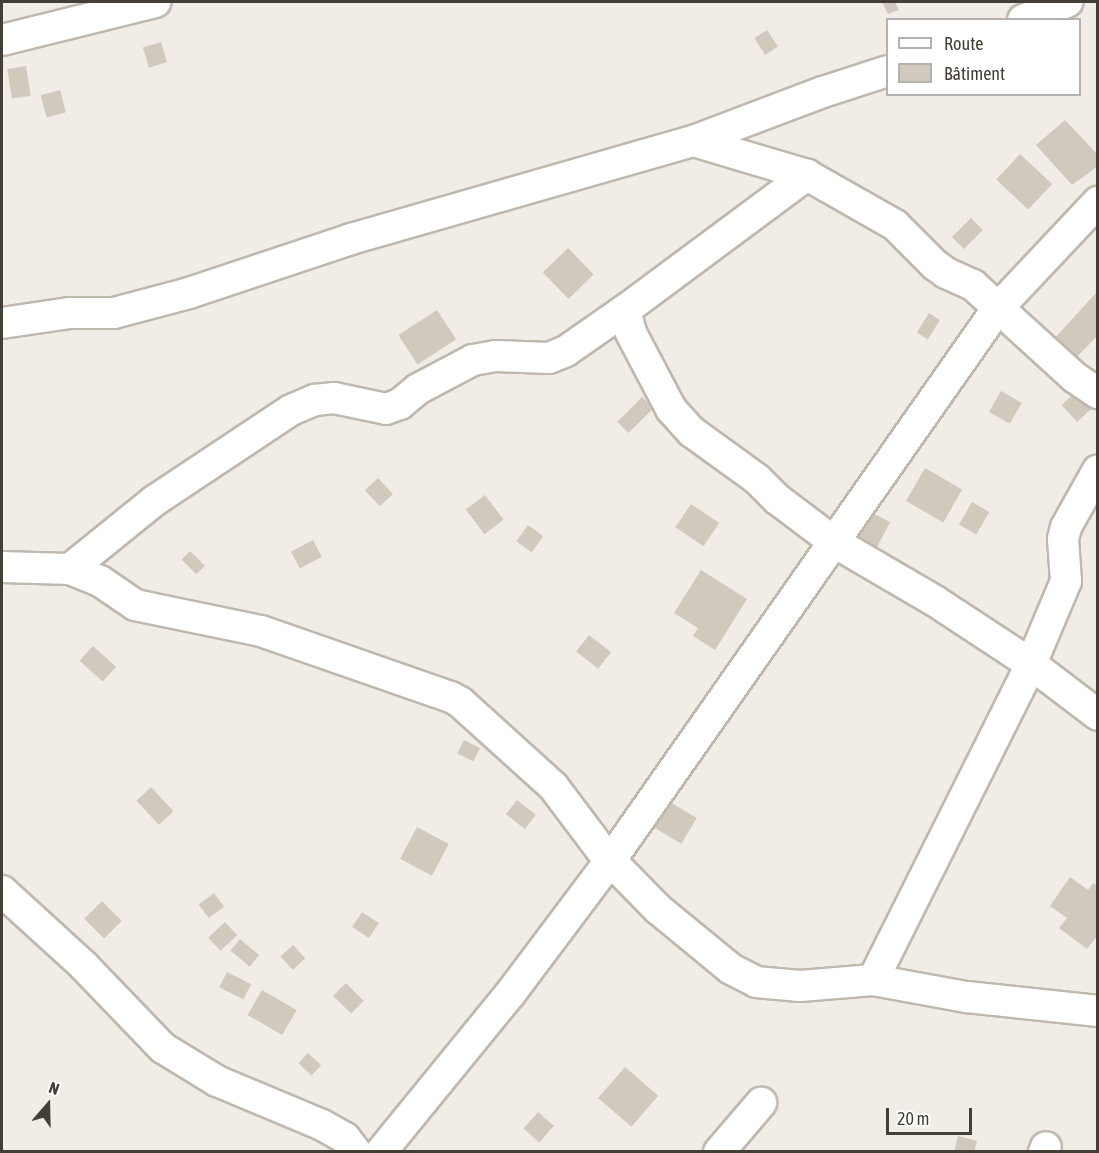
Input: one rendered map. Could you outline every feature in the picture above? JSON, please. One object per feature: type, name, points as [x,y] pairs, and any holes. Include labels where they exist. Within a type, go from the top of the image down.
[{"type":"street","points":[[2,40],[155,2]]},
{"type":"street","points":[[1028,18],[1067,2]]},
{"type":"street","points":[[2,322],[70,313],[114,313],[189,293],[362,236],[693,141],[823,92],[886,72]]},
{"type":"street","points":[[693,141],[807,175],[895,225],[935,265],[946,273],[973,285],[1074,377],[1098,393]]},
{"type":"street","points":[[70,569],[154,501],[291,410],[315,400],[333,398],[386,409],[400,404],[418,389],[473,360],[496,356],[549,358],[566,351],[807,175]]},
{"type":"street","points":[[381,1152],[510,994],[610,861],[999,308],[1098,202]]},
{"type":"street","points":[[625,310],[631,333],[670,409],[680,421],[834,542],[935,601],[1031,664],[1098,716]]},
{"type":"street","points":[[873,980],[1031,664],[1066,581],[1063,539],[1066,526],[1098,470]]},
{"type":"street","points":[[2,567],[70,569],[86,574],[121,597],[152,610],[261,630],[451,697],[460,702],[553,786],[610,861],[658,909],[730,969],[756,982],[800,986],[873,980],[967,997],[1098,1011]]},
{"type":"street","points":[[2,891],[83,965],[163,1048],[217,1081],[322,1125],[345,1138],[356,1152]]},
{"type":"street","points":[[719,1152],[761,1103]]},
{"type":"building","points":[[882,2],[895,2],[899,10],[888,14]]},
{"type":"building","points":[[767,30],[778,47],[765,55],[754,38]]},
{"type":"building","points":[[161,42],[167,62],[149,68],[143,48]]},
{"type":"building","points":[[26,66],[31,96],[12,99],[7,69]]},
{"type":"building","points":[[60,90],[66,112],[47,117],[41,95]]},
{"type":"building","points":[[1065,120],[1098,155],[1098,166],[1072,185],[1036,145]]},
{"type":"building","points":[[1020,154],[1052,184],[1028,210],[996,180]]},
{"type":"building","points":[[971,218],[983,230],[964,249],[952,237]]},
{"type":"building","points":[[568,248],[594,275],[569,299],[543,272]]},
{"type":"building","points":[[1096,293],[1098,335],[1073,361],[1052,341]]},
{"type":"building","points":[[437,310],[456,339],[417,364],[398,335]]},
{"type":"building","points":[[929,313],[940,320],[928,339],[917,333]]},
{"type":"building","points":[[1082,386],[1098,403],[1077,422],[1062,405]]},
{"type":"building","points":[[1001,391],[1022,403],[1010,424],[989,412]]},
{"type":"building","points":[[642,397],[653,408],[629,433],[617,422]]},
{"type":"building","points":[[925,468],[962,490],[943,522],[906,501]]},
{"type":"building","points":[[378,478],[393,494],[380,506],[365,490]]},
{"type":"building","points":[[485,495],[504,520],[484,534],[466,509]]},
{"type":"building","points":[[972,502],[989,512],[976,535],[959,525]]},
{"type":"building","points":[[691,504],[719,523],[704,546],[675,527]]},
{"type":"building","points":[[869,511],[890,522],[877,547],[856,536]]},
{"type":"building","points":[[528,525],[543,536],[532,552],[516,541]]},
{"type":"building","points":[[313,540],[322,557],[300,569],[291,552]]},
{"type":"building","points":[[190,551],[205,566],[196,574],[182,559]]},
{"type":"building","points":[[701,570],[747,599],[715,650],[693,636],[698,628],[674,613]]},
{"type":"building","points":[[589,635],[611,652],[598,669],[576,652]]},
{"type":"building","points":[[93,646],[116,667],[103,682],[80,661]]},
{"type":"building","points":[[464,740],[480,748],[473,762],[457,753]]},
{"type":"building","points":[[151,787],[174,811],[159,825],[136,801]]},
{"type":"building","points":[[665,799],[697,818],[681,844],[650,825]]},
{"type":"building","points":[[517,800],[536,815],[525,829],[506,814]]},
{"type":"building","points":[[417,827],[449,844],[432,876],[400,859]]},
{"type":"building","points":[[1070,877],[1088,890],[1093,883],[1098,886],[1098,935],[1087,949],[1059,928],[1067,918],[1050,906]]},
{"type":"building","points":[[214,893],[224,907],[209,918],[199,904]]},
{"type":"building","points":[[102,901],[122,921],[104,938],[84,919]]},
{"type":"building","points":[[362,912],[379,923],[369,938],[352,927]]},
{"type":"building","points":[[225,922],[237,935],[220,951],[208,938]]},
{"type":"building","points":[[240,939],[259,955],[250,967],[230,950]]},
{"type":"building","points":[[293,945],[305,958],[293,970],[281,957]]},
{"type":"building","points":[[227,972],[251,984],[243,999],[219,987]]},
{"type":"building","points":[[346,983],[364,1001],[351,1013],[333,996]]},
{"type":"building","points":[[262,990],[297,1010],[282,1035],[248,1015]]},
{"type":"building","points":[[308,1053],[321,1065],[312,1076],[298,1063]]},
{"type":"building","points":[[625,1067],[658,1096],[631,1127],[598,1098]]},
{"type":"building","points":[[538,1112],[554,1126],[539,1142],[524,1129]]},
{"type":"building","points":[[958,1136],[977,1141],[974,1152],[954,1152]]}]
